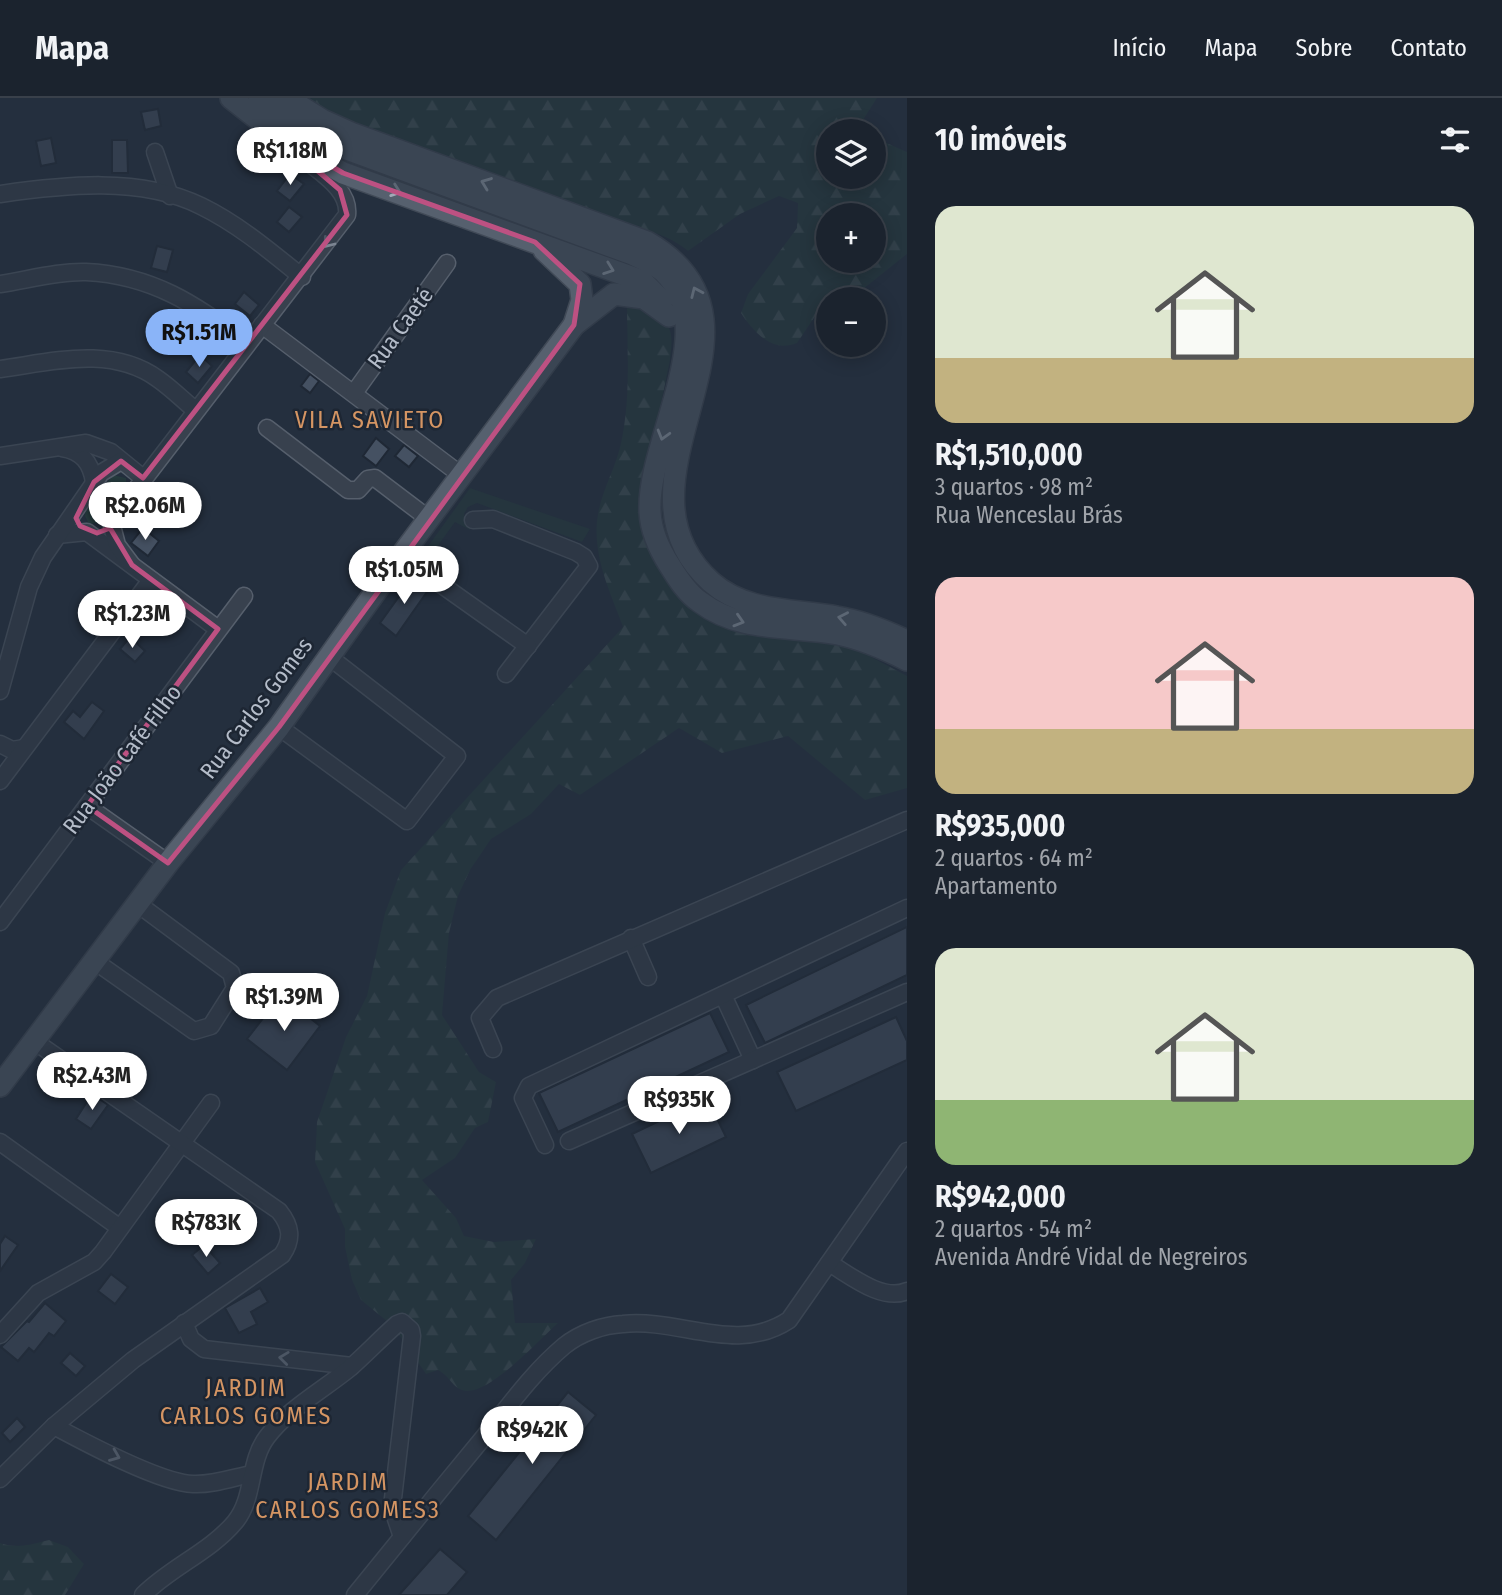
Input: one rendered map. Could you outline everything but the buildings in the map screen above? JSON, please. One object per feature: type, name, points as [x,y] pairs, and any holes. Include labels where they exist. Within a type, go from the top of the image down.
[{"type":"main road","points":[[231,98],[271,131],[343,173],[642,281],[663,302],[682,370]]},
{"type":"main road","points":[[258,98],[305,130],[341,148],[652,264],[670,280],[685,310],[687,327],[682,370],[661,439],[650,494],[654,534],[679,581],[699,602],[743,623],[837,634],[863,640],[907,660]]},
{"type":"main road","points":[[286,98],[322,120],[351,133],[646,242],[678,265],[688,276],[699,298],[706,327],[703,358],[673,476],[674,513],[684,547],[712,582],[735,597],[766,609],[861,622],[907,641]]},
{"type":"main road","points":[[535,242],[580,284],[582,300],[574,325]]},
{"type":"main road","points":[[574,325],[614,293],[644,298],[669,316]]},
{"type":"main road","name":"Rua Carlos Gomes","points":[[0,1086],[168,863],[279,727],[401,556],[574,325]]},
{"type":"street","points":[[57,535],[97,533],[111,522],[247,343],[343,225],[348,206],[340,190],[271,131]]},
{"type":"street","points":[[155,152],[170,196]]},
{"type":"street","points":[[0,194],[103,184],[170,196],[199,205],[248,234],[302,276]]},
{"type":"street","name":"Rua Caeté","points":[[354,393],[447,263]]},
{"type":"street","points":[[0,284],[85,272],[130,279],[196,305],[247,343]]},
{"type":"street","points":[[262,324],[461,475]]},
{"type":"street","points":[[0,369],[88,357],[121,362],[156,377],[195,410]]},
{"type":"street","points":[[267,428],[348,490],[358,490],[368,479],[375,478],[429,519]]},
{"type":"street","points":[[0,456],[86,443],[111,452],[143,478]]},
{"type":"street","points":[[60,447],[80,454],[93,471],[94,482]]},
{"type":"street","points":[[0,691],[29,587],[43,557],[94,482],[110,466],[121,461]]},
{"type":"street","points":[[76,509],[76,518],[87,532],[218,629]]},
{"type":"street","points":[[473,520],[494,519],[576,552],[588,562],[588,571],[506,674]]},
{"type":"street","points":[[111,522],[117,545],[131,565]]},
{"type":"street","points":[[401,556],[528,646]]},
{"type":"street","points":[[0,781],[151,580]]},
{"type":"street","name":"Rua João Café Filho","points":[[0,922],[244,596]]},
{"type":"street","points":[[279,727],[407,821],[457,756],[328,656]]},
{"type":"street","points":[[0,744],[12,750],[24,748]]},
{"type":"street","points":[[87,806],[168,863]]},
{"type":"street","points":[[493,1049],[480,1018],[497,998],[907,820]]},
{"type":"street","points":[[96,962],[194,1031],[211,1026],[235,988],[231,973],[138,904]]},
{"type":"street","points":[[545,1145],[523,1098],[529,1086],[907,908]]},
{"type":"street","points":[[632,939],[649,977]]},
{"type":"street","points":[[569,1141],[907,992]]},
{"type":"street","points":[[723,995],[753,1060]]},
{"type":"street","points":[[0,1479],[54,1426],[133,1360],[282,1255],[288,1245],[290,1233],[287,1222],[279,1211],[34,1041]]},
{"type":"street","points":[[0,1335],[43,1288],[94,1262],[211,1103]]},
{"type":"street","points":[[0,1142],[120,1227]]},
{"type":"street","points":[[355,1595],[521,1391],[564,1346],[586,1333],[610,1326],[649,1324],[734,1337],[773,1330],[789,1321],[907,1151]]},
{"type":"street","points":[[829,1263],[883,1293],[900,1294],[907,1291]]},
{"type":"street","points":[[184,1323],[191,1339],[204,1349],[352,1366]]},
{"type":"street","points":[[143,1595],[156,1582],[222,1536],[238,1519],[245,1505],[257,1452],[268,1436],[286,1418],[352,1366],[397,1324],[407,1325],[412,1336],[391,1507],[402,1537]]},
{"type":"street","points":[[54,1426],[95,1448],[176,1481],[192,1484],[251,1474]]},
{"type":"highlighted area","points":[[271,131],[343,173],[535,242],[580,284],[574,325],[279,727],[168,863],[87,806],[218,629],[132,565],[110,528],[97,533],[80,526],[76,518],[94,482],[121,461],[143,478],[347,215],[340,190]]},
{"type":"green space","points":[[286,98],[877,98],[864,119],[816,119],[816,189],[886,189],[886,143],[907,152],[907,254],[886,271],[886,203],[816,203],[816,273],[883,273],[866,287],[816,287],[816,315],[797,343],[788,346],[764,339],[741,313],[748,294],[797,228],[798,203],[779,196],[740,214],[688,251],[661,235],[610,222]]},
{"type":"green space","points":[[627,304],[654,314],[664,321],[671,333],[670,360],[640,505],[679,592],[708,620],[736,630],[826,640],[858,650],[907,676],[907,788],[865,800],[788,736],[722,753],[679,728],[580,795],[559,784],[531,814],[491,839],[470,870],[458,896],[449,933],[442,1015],[479,1072],[496,1082],[488,1122],[475,1128],[455,1158],[422,1180],[456,1218],[464,1236],[494,1242],[536,1239],[525,1263],[511,1280],[515,1323],[558,1323],[502,1374],[477,1389],[467,1391],[455,1386],[438,1370],[426,1374],[393,1326],[361,1300],[352,1280],[345,1247],[345,1229],[315,1162],[317,1122],[346,1037],[367,996],[385,913],[401,870],[623,627],[599,558],[597,529],[600,505],[619,452],[624,426],[628,374]]},
{"type":"green space","points":[[113,475],[126,478],[126,490],[102,522],[89,524],[86,511]]},
{"type":"green space","points":[[470,488],[590,529],[582,542],[477,503],[468,507],[464,514],[470,530],[455,522],[429,558],[426,549]]},
{"type":"green space","points":[[49,1540],[68,1547],[84,1564],[65,1595],[0,1595],[0,1543],[18,1546]]},
{"type":"district","name":"VILA SAVIETO","points":[[370,420]]},
{"type":"district","name":"JARDIM CARLOS GOMES","points":[[246,1402]]},
{"type":"district","name":"JARDIM CARLOS GOMES3","points":[[348,1496]]}]
